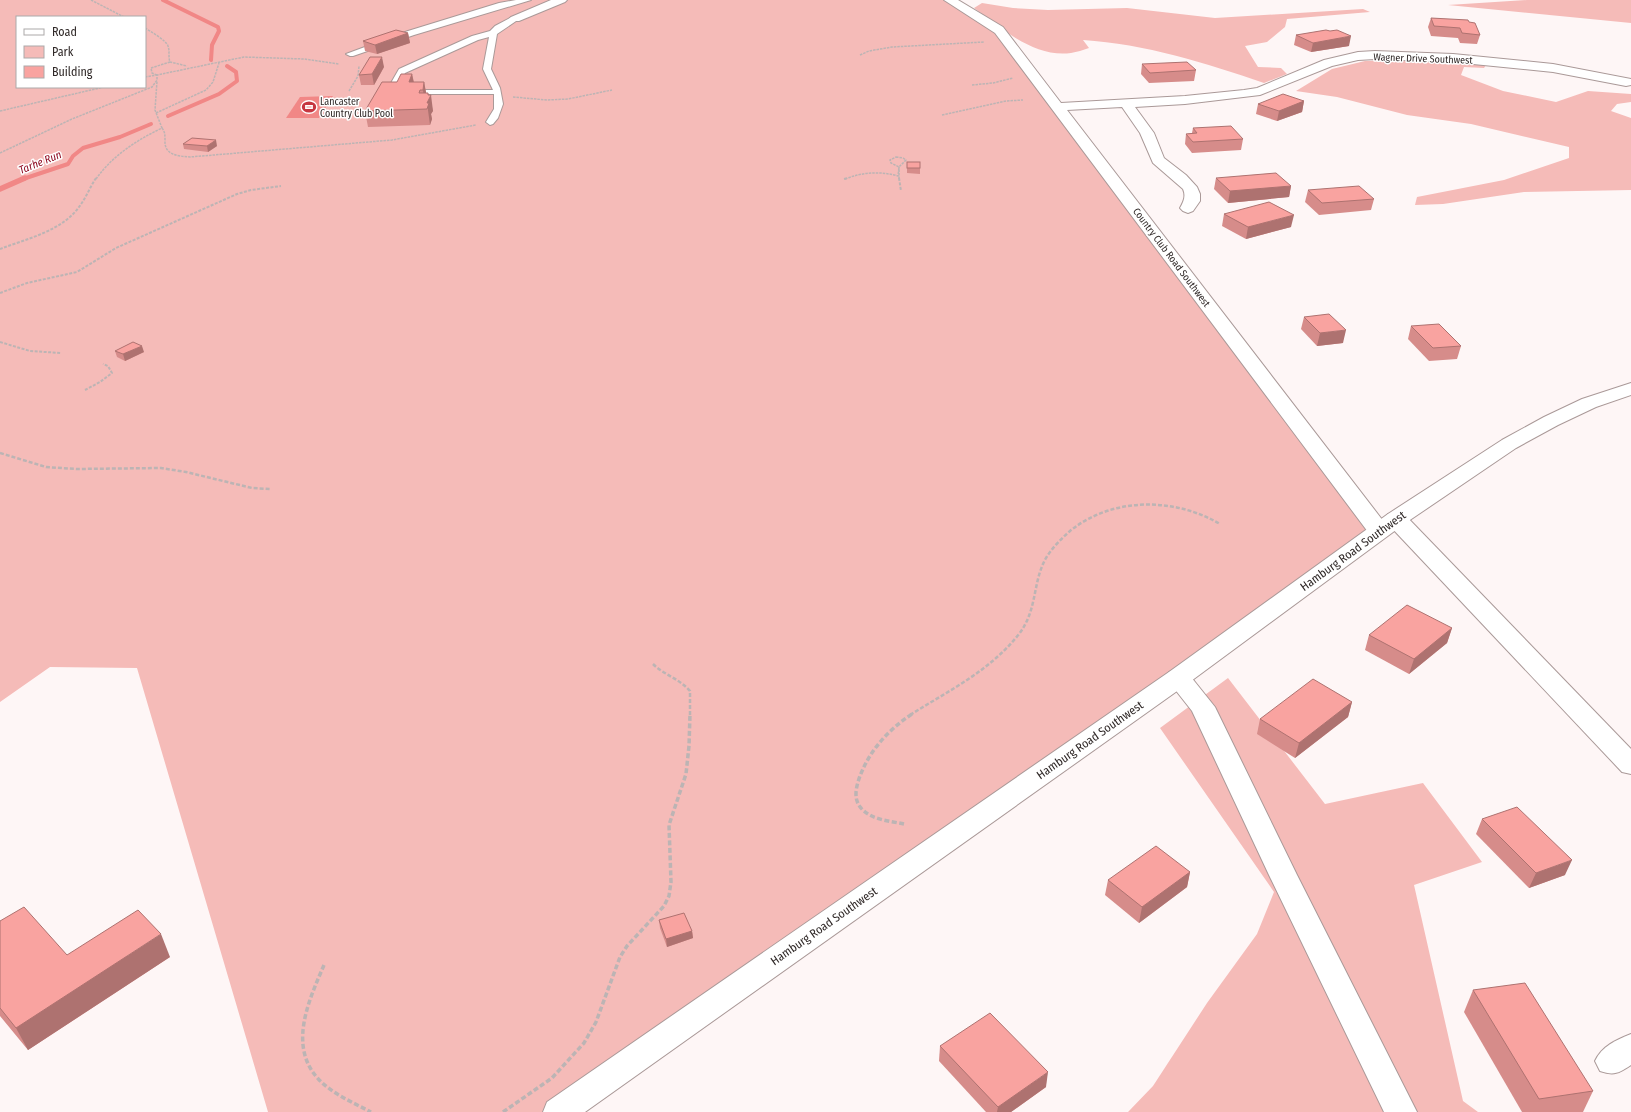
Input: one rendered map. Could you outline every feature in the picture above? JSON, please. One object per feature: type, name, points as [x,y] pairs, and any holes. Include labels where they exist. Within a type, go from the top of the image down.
[{"type":"street","points":[[515,19],[561,0]]},
{"type":"street","name":"Country Club Road Southwest","points":[[950,0],[999,30],[1388,525],[1631,765]]},
{"type":"street","name":"Wagner Drive Southwest","points":[[1058,107],[1244,94],[1260,91],[1328,63],[1358,56],[1375,55],[1445,58],[1553,68],[1626,82]]},
{"type":"street","points":[[1126,103],[1147,133],[1158,160],[1190,187],[1193,194],[1192,201],[1188,208]]},
{"type":"street","name":"Hamburg Road Southwest","points":[[559,1112],[1178,678],[1388,525],[1509,444],[1551,421],[1589,403],[1631,389]]},
{"type":"street","points":[[1178,678],[1203,707],[1283,875],[1401,1112]]},
{"type":"lane","points":[[350,54],[411,33],[526,0]]},
{"type":"lane","points":[[397,93],[390,90],[402,71],[475,38],[493,33],[498,28],[515,19]]},
{"type":"lane","points":[[490,122],[496,117],[499,106],[498,95],[494,82],[488,75],[487,69],[493,33]]},
{"type":"lane","points":[[417,92],[498,95]]},
{"type":"path","points":[[91,0],[122,16]]},
{"type":"path","points":[[146,29],[167,43],[169,47],[168,55],[170,62]]},
{"type":"path","points":[[860,55],[892,47],[990,42]]},
{"type":"path","points":[[349,91],[358,78],[359,68],[350,54]]},
{"type":"path","points":[[146,77],[195,66],[258,57],[304,59],[345,66]]},
{"type":"path","points":[[157,75],[152,73],[151,68],[170,62],[178,65],[195,66]]},
{"type":"path","points":[[156,113],[206,90],[215,81],[216,67],[220,62]]},
{"type":"path","points":[[352,67],[359,68]]},
{"type":"path","points":[[157,75],[159,90],[155,107],[156,113],[165,132],[164,146],[167,151],[174,155],[200,156],[388,141],[462,129],[490,122]]},
{"type":"path","points":[[972,85],[1002,82],[1014,76]]},
{"type":"path","points":[[0,153],[72,119],[138,94],[152,87],[157,80]]},
{"type":"path","points":[[0,111],[100,88]]},
{"type":"path","points":[[498,95],[547,100],[568,99],[612,90]]},
{"type":"path","points":[[942,115],[1006,101],[1023,100]]},
{"type":"path","points":[[0,249],[47,230],[69,217],[83,204],[90,186],[114,158],[130,146],[162,128]]},
{"type":"path","points":[[899,167],[891,163],[890,160],[896,157],[905,159],[905,163],[899,167],[898,176],[900,191]]},
{"type":"path","points":[[844,179],[857,174],[870,172],[887,173],[898,176]]},
{"type":"path","points":[[0,293],[27,283],[77,272],[116,248],[237,194],[251,190],[281,186]]},
{"type":"path","points":[[0,342],[20,350],[36,353],[61,353]]},
{"type":"path","points":[[85,390],[100,382],[112,373],[108,366],[103,364]]},
{"type":"path","points":[[0,453],[46,467],[77,469],[161,468],[186,472],[246,487],[270,489]]},
{"type":"path","points":[[904,824],[882,820],[865,813],[856,802],[856,789],[860,770],[869,754],[887,732],[912,713],[946,694],[978,672],[1012,642],[1027,622],[1034,606],[1039,581],[1046,558],[1066,535],[1080,523],[1097,514],[1110,509],[1127,506],[1157,505],[1200,512],[1220,524]]},
{"type":"path","points":[[503,1112],[552,1078],[584,1043],[596,1022],[620,957],[627,946],[664,906],[669,896],[671,882],[669,825],[686,774],[689,746],[690,691],[686,684],[659,671],[653,664]]},
{"type":"path","points":[[324,966],[311,997],[304,1021],[303,1047],[306,1060],[316,1075],[331,1089],[371,1112]]},
{"type":"green space","points":[[0,0],[950,0],[999,30],[1379,531],[559,1112],[268,1112],[137,668],[50,667],[0,702]]},
{"type":"green space","points":[[1527,0],[1631,0],[1631,23],[1448,5]]},
{"type":"green space","points":[[982,3],[1013,8],[1048,10],[1127,8],[1215,18],[1363,9],[1370,12],[1287,19],[1285,27],[1267,42],[1245,46],[1258,67],[1281,68],[1287,74],[1264,83],[1220,68],[1152,50],[1106,42],[1083,40],[1089,48],[1078,52],[1057,53],[1044,51],[1019,40],[974,8]]},
{"type":"green space","points":[[1403,60],[1486,65],[1484,68],[1464,67],[1461,75],[1503,91],[1556,102],[1588,91],[1631,94],[1631,102],[1617,104],[1611,111],[1631,118],[1631,190],[1524,192],[1443,204],[1415,205],[1417,197],[1504,180],[1569,158],[1569,147],[1471,124],[1407,115],[1337,97],[1296,91],[1332,69],[1365,61]]},
{"type":"green space","points":[[1228,678],[1325,804],[1423,783],[1482,862],[1414,885],[1463,1101],[1478,1112],[1128,1112],[1153,1086],[1207,1003],[1257,934],[1274,892],[1160,728]]},
{"type":"shaded area","name":"Lancaster Country Club Pool","points":[[333,96],[319,118],[286,118],[300,97]]},
{"type":"building","points":[[1431,18],[1468,20],[1469,22],[1475,23],[1480,35],[1462,33],[1460,28],[1434,26]]},
{"type":"building","points":[[396,30],[408,33],[375,45],[363,41]]},
{"type":"building","points":[[1326,30],[1337,30],[1351,36],[1313,43],[1296,35]]},
{"type":"building","points":[[370,57],[382,57],[372,74],[359,75]]},
{"type":"building","points":[[1187,62],[1196,70],[1150,73],[1142,64]]},
{"type":"building","points":[[401,74],[412,74],[409,82],[424,82],[423,90],[420,90],[419,93],[428,93],[428,95],[431,95],[427,103],[429,103],[427,109],[365,111],[382,82],[397,82]]},
{"type":"building","points":[[1283,94],[1304,101],[1279,111],[1258,104]]},
{"type":"building","points":[[1231,126],[1243,139],[1193,142],[1186,134],[1197,133],[1193,128]]},
{"type":"building","points":[[192,138],[216,140],[207,146],[183,144]]},
{"type":"building","points":[[907,162],[920,162],[920,168],[907,168]]},
{"type":"building","points":[[1276,173],[1291,186],[1230,191],[1216,178]]},
{"type":"building","points":[[1359,186],[1374,199],[1322,203],[1308,190]]},
{"type":"building","points":[[1269,202],[1294,215],[1248,227],[1224,214]]},
{"type":"building","points":[[1329,314],[1346,330],[1320,333],[1304,317]]},
{"type":"building","points":[[1439,324],[1461,346],[1433,348],[1411,326]]},
{"type":"building","points":[[133,342],[142,346],[123,354],[115,351]]},
{"type":"building","points":[[1407,605],[1452,628],[1414,659],[1369,635]]},
{"type":"building","points":[[1313,679],[1352,702],[1299,743],[1260,719]]},
{"type":"building","points":[[1517,807],[1572,860],[1536,873],[1482,819]]},
{"type":"building","points":[[1156,846],[1190,872],[1142,907],[1108,880]]},
{"type":"building","points":[[24,907],[67,955],[138,910],[161,934],[16,1028],[0,1008],[0,921]]},
{"type":"building","points":[[684,913],[692,931],[666,939],[659,920]]},
{"type":"building","points":[[1525,983],[1593,1091],[1539,1099],[1473,990]]},
{"type":"building","points":[[990,1013],[1048,1072],[998,1107],[940,1046]]},
{"type":"waterway","name":"Tarhe Run","points":[[163,0],[218,27],[219,31],[212,45],[211,60]]},
{"type":"waterway","name":"Tarhe Run","points":[[168,116],[219,94],[237,81],[236,72],[227,66]]},
{"type":"waterway","name":"Tarhe Run","points":[[23,179],[68,164],[73,156],[83,148],[120,137],[151,124]]},
{"type":"waterway","name":"Tarhe Run","points":[[0,189],[25,178]]},
{"type":"place","name":"Lancaster Country Club Pool","points":[[309,107]]}]
